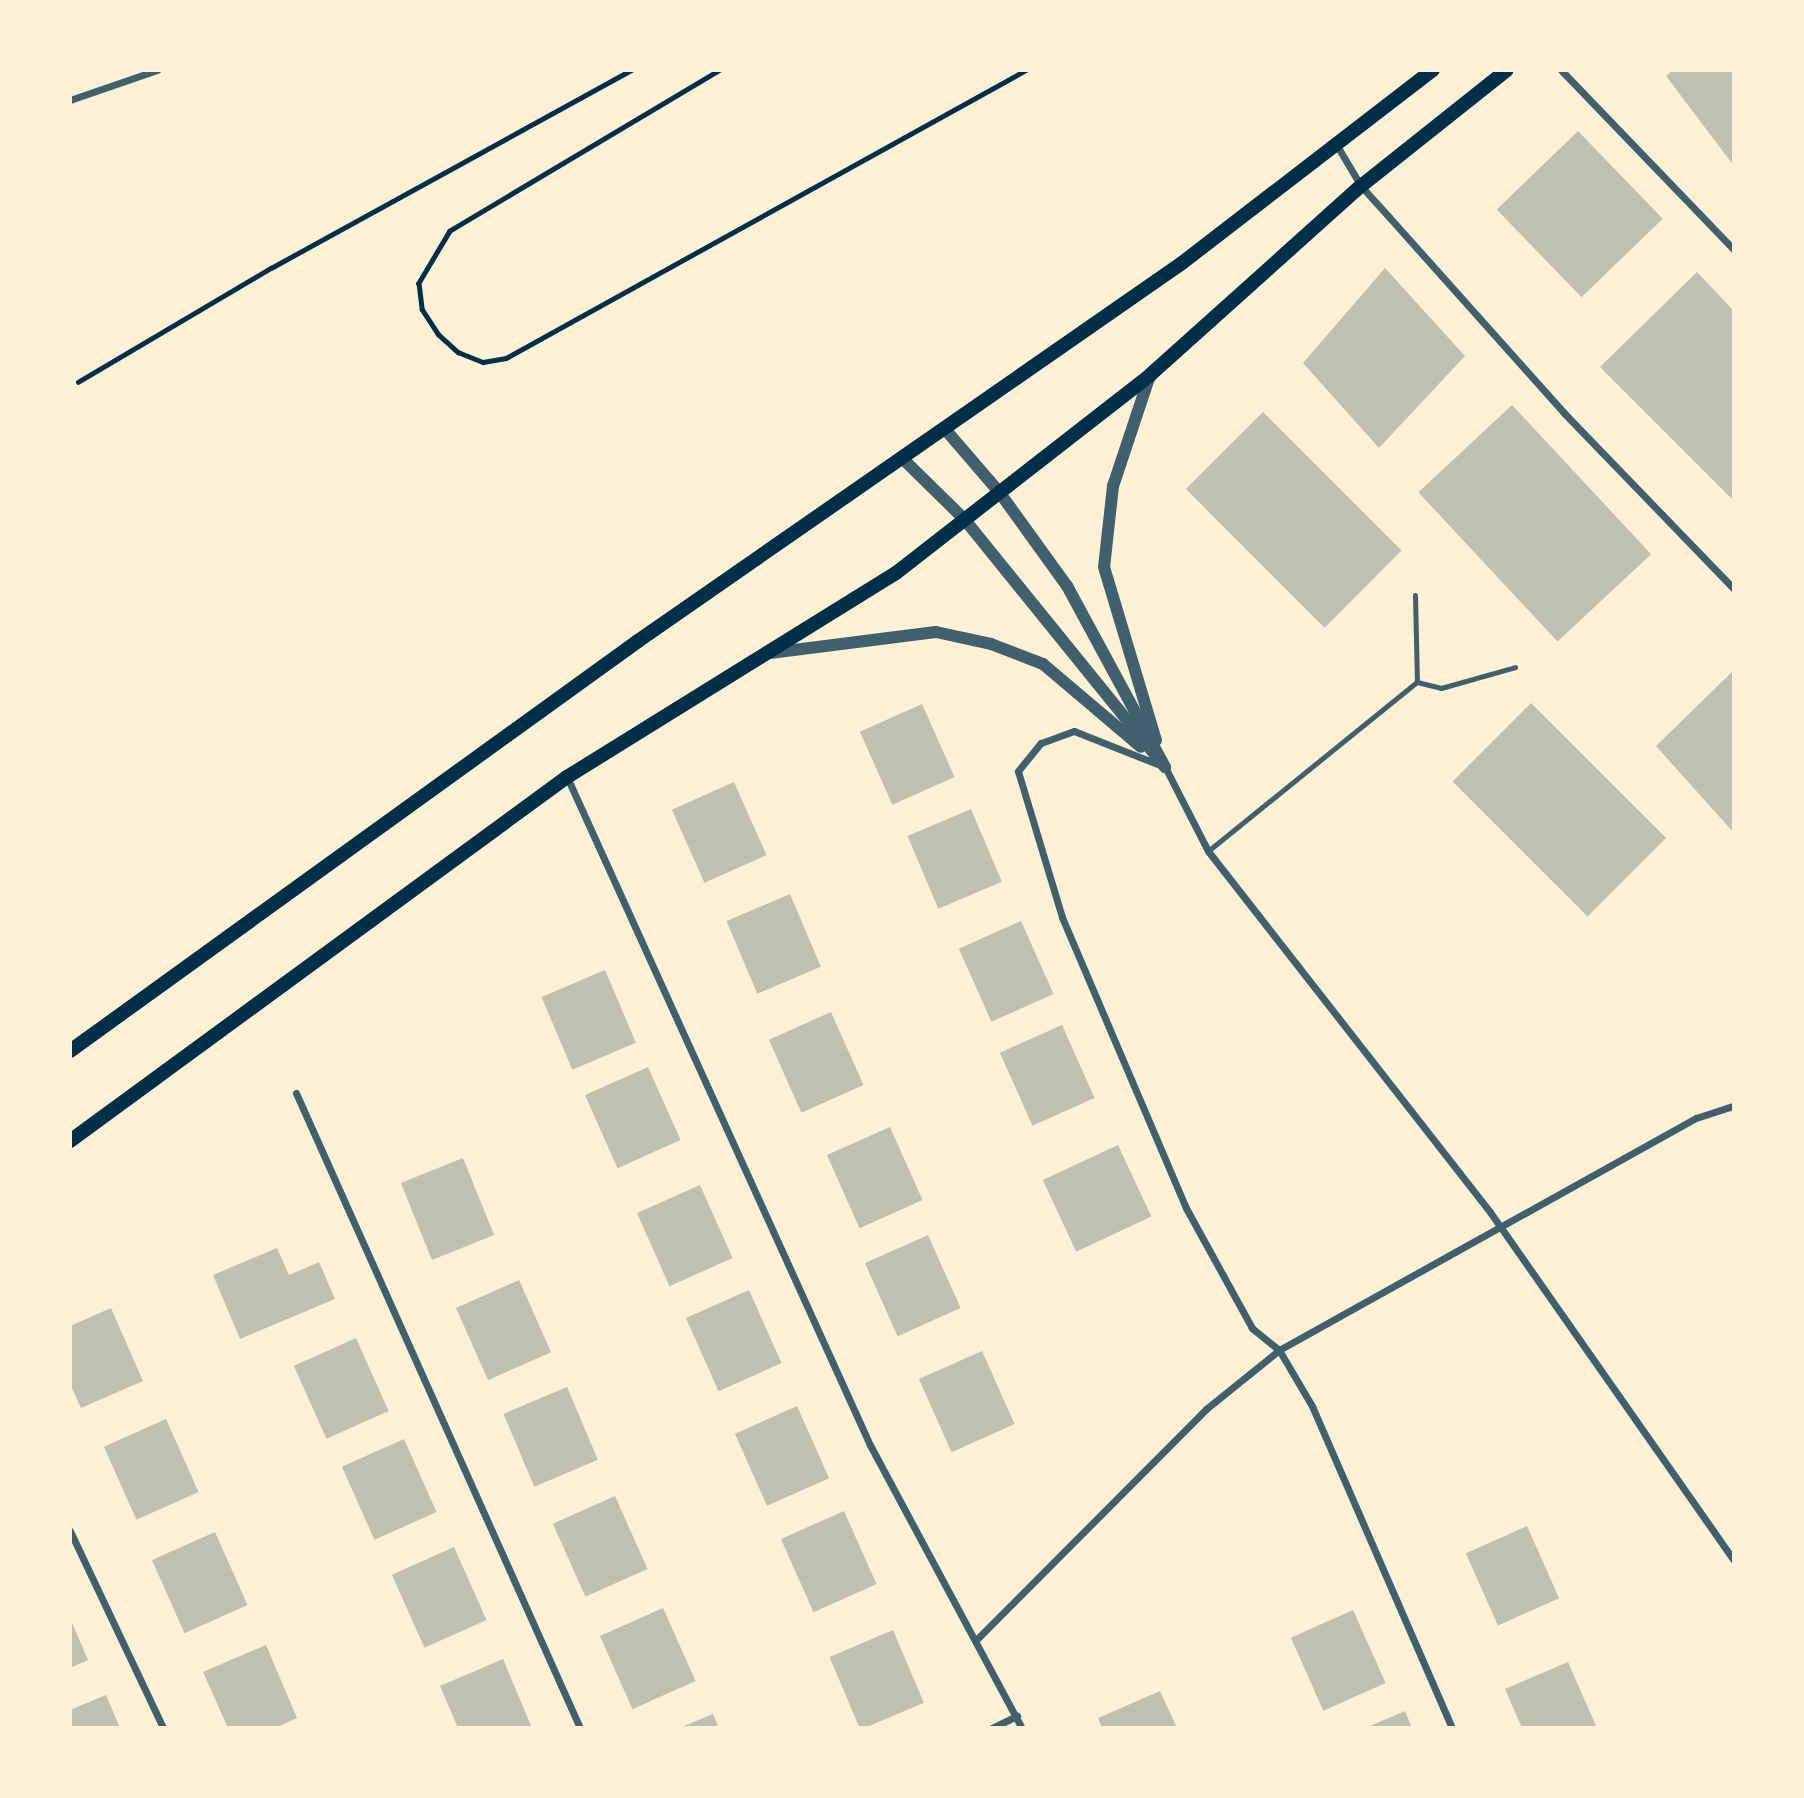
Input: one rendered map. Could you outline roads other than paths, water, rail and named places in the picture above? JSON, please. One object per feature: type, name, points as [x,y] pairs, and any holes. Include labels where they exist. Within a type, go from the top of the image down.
[{"type":"main road","points":[[70,1051],[638,641],[1182,263],[1433,70]]},
{"type":"main road","points":[[70,1141],[567,777],[896,573],[1150,375],[1361,186],[1507,70]]},
{"type":"street","points":[[70,100],[157,70]]},
{"type":"street","points":[[1561,70],[1734,250]]},
{"type":"street","points":[[1336,145],[1361,186],[1565,414],[1734,589]]},
{"type":"street","points":[[1150,375],[1114,486],[1104,568],[1165,767]]},
{"type":"street","points":[[944,428],[1000,493],[1067,586],[1208,851],[1500,1226],[1734,1560]]},
{"type":"street","points":[[902,457],[965,520],[1165,767]]},
{"type":"street","points":[[766,654],[936,632],[991,644],[1043,664],[1165,767]]},
{"type":"street","points":[[1165,767],[1074,731],[1041,743],[1018,771],[1062,917],[1185,1208],[1252,1328],[1279,1350],[1312,1406],[1452,1728]]},
{"type":"street","points":[[567,777],[870,1446],[1023,1728]]},
{"type":"street","points":[[296,1093],[580,1728]]},
{"type":"street","points":[[976,1640],[1206,1409],[1279,1350],[1696,1118],[1734,1106]]},
{"type":"street","points":[[70,1531],[163,1728]]},
{"type":"street","points":[[992,1728],[1017,1716]]},
{"type":"lane","points":[[1415,595],[1417,682]]},
{"type":"lane","points":[[1417,682],[1441,688],[1515,667]]},
{"type":"lane","points":[[1208,851],[1417,682]]}]
